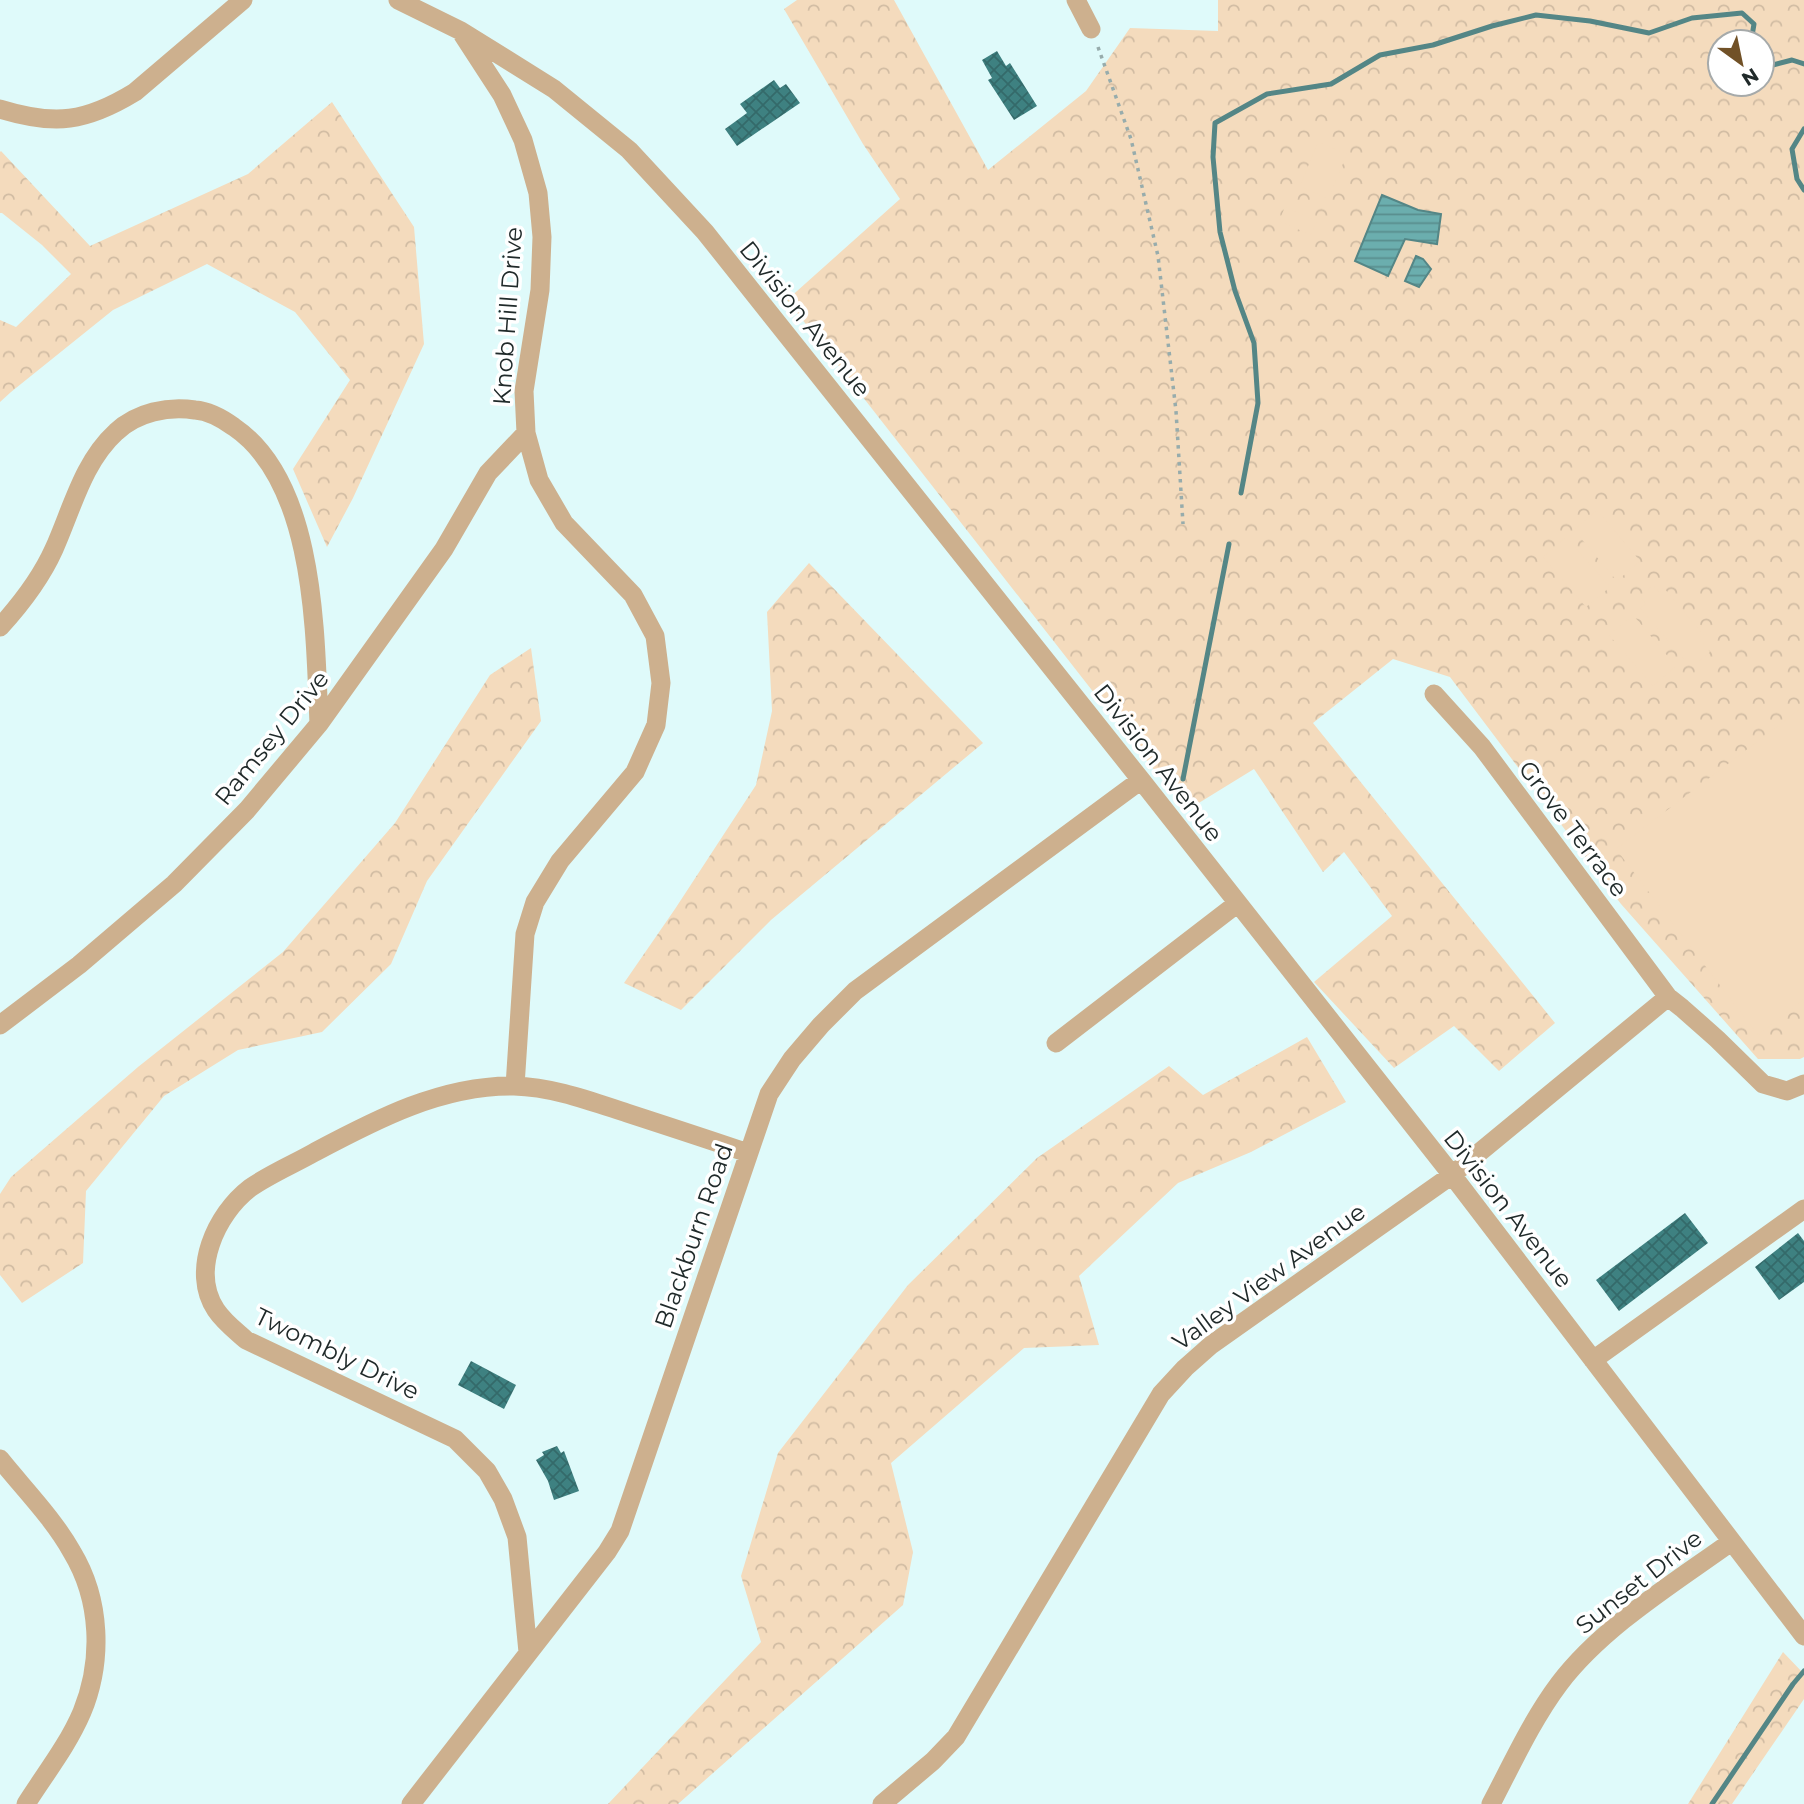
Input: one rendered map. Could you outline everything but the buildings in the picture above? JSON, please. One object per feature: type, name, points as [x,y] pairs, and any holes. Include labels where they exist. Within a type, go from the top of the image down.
[{"type":"street","points":[[0,109],[46,120],[71,119],[96,113],[135,92],[243,0]]},
{"type":"street","name":"Division Avenue","points":[[398,0],[461,31],[554,89],[629,150],[705,232],[1451,1175],[1803,1636]]},
{"type":"street","points":[[1076,0],[1091,29]]},
{"type":"street","name":"Knob Hill Drive","points":[[461,31],[502,95],[523,140],[538,193],[542,237],[540,290],[524,391],[526,433],[539,480],[564,523],[634,595],[655,636],[661,682],[656,725],[635,772],[560,861],[536,902],[525,934],[515,1086]]},
{"type":"street","points":[[0,627],[22,603],[53,551],[101,447],[131,420],[155,411],[179,408],[201,410],[224,420],[248,437],[271,466],[290,506],[305,556],[313,613],[320,724]]},
{"type":"street","name":"Ramsey Drive","points":[[0,1025],[79,965],[174,884],[247,810],[320,724],[444,549],[488,473],[526,433]]},
{"type":"street","name":"Grove Terrace","points":[[1434,694],[1482,747],[1668,997],[1717,1039],[1763,1084],[1787,1091],[1804,1084]]},
{"type":"street","name":"Blackburn Road","points":[[411,1804],[607,1552],[620,1531],[769,1094],[792,1059],[855,991],[1141,780]]},
{"type":"street","points":[[1056,1043],[1238,903]]},
{"type":"street","name":"Valley View Avenue","points":[[882,1804],[933,1761],[956,1737],[1161,1394],[1185,1368],[1211,1345],[1451,1175],[1668,997]]},
{"type":"street","name":"Twombly Drive","points":[[527,1652],[517,1537],[503,1499],[487,1471],[455,1439],[246,1339],[230,1326],[215,1309],[208,1291],[208,1252],[214,1232],[236,1201],[250,1188],[366,1124],[440,1096],[475,1088],[515,1086],[567,1094],[748,1153]]},
{"type":"street","points":[[1593,1360],[1804,1209]]},
{"type":"street","points":[[0,1459],[72,1552],[88,1586],[95,1622],[94,1669],[88,1696],[73,1730],[26,1804]]},
{"type":"street","name":"Sunset Drive","points":[[1491,1804],[1532,1726],[1559,1684],[1589,1649],[1632,1613],[1731,1542]]},
{"type":"path","points":[[1091,29],[1131,139],[1158,256],[1176,411],[1183,524]]},
{"type":"green space","points":[[797,0],[894,0],[988,170],[1086,91],[1130,28],[1218,31],[1218,0],[1804,0],[1804,1057],[1758,1059],[1621,904],[1450,677],[1393,659],[1313,723],[1555,1023],[1499,1071],[1454,1026],[1394,1068],[1314,982],[1392,916],[1344,852],[1323,872],[1254,769],[1189,809],[1155,771],[787,300],[900,199],[863,144],[784,9]]},
{"type":"green space","points":[[332,102],[414,227],[424,344],[353,498],[327,547],[293,469],[350,380],[295,312],[207,264],[113,310],[0,402],[0,320],[16,327],[71,274],[42,245],[0,213],[1,151],[90,246],[248,174]]},
{"type":"green space","points":[[1318,142],[1347,154],[1328,199],[1300,186]]},
{"type":"green space","points":[[1285,207],[1317,221],[1311,235],[1279,221]]},
{"type":"green space","points":[[1597,510],[1640,561],[1617,581],[1574,530]]},
{"type":"green space","points":[[1566,537],[1610,587],[1586,607],[1543,557]]},
{"type":"green space","points":[[809,563],[983,743],[771,920],[681,1010],[624,983],[756,785],[772,711],[767,612]]},
{"type":"green space","points":[[1653,585],[1659,592],[1664,588],[1707,639],[1703,643],[1710,652],[1697,663],[1689,655],[1684,659],[1640,608],[1646,604],[1640,596]]},
{"type":"green space","points":[[1633,615],[1676,666],[1653,686],[1609,635]]},
{"type":"green space","points":[[531,648],[541,721],[427,881],[391,964],[322,1032],[238,1050],[164,1096],[86,1191],[83,1263],[22,1303],[0,1275],[0,1194],[11,1177],[138,1067],[283,952],[395,823],[490,675]]},
{"type":"green space","points":[[1804,706],[1804,999],[1758,1035],[1616,849]]},
{"type":"green space","points":[[1307,1037],[1346,1102],[1251,1152],[1178,1183],[1079,1276],[1099,1345],[1024,1348],[891,1463],[913,1552],[903,1605],[678,1804],[608,1804],[761,1642],[741,1576],[778,1453],[908,1285],[1037,1158],[1169,1066],[1203,1095]]},
{"type":"green space","points":[[1783,1652],[1804,1674],[1804,1699],[1732,1804],[1688,1804]]},
{"type":"water","points":[[1382,195],[1418,210],[1441,214],[1437,244],[1405,239],[1388,276],[1355,261]]},
{"type":"water","points":[[1416,256],[1423,259],[1431,269],[1419,287],[1405,281]]},
{"type":"waterway","points":[[1241,493],[1258,403],[1254,343],[1235,291],[1220,232],[1213,157],[1215,123],[1267,94],[1331,84],[1380,55],[1433,45],[1536,15],[1590,21],[1649,33],[1692,18],[1742,13],[1754,24],[1753,28]]},
{"type":"waterway","points":[[1776,64],[1792,60],[1804,64]]},
{"type":"waterway","points":[[1804,129],[1792,149],[1797,179],[1804,190]]},
{"type":"waterway","points":[[1183,779],[1229,544]]},
{"type":"waterway","points":[[1712,1804],[1804,1671]]}]
